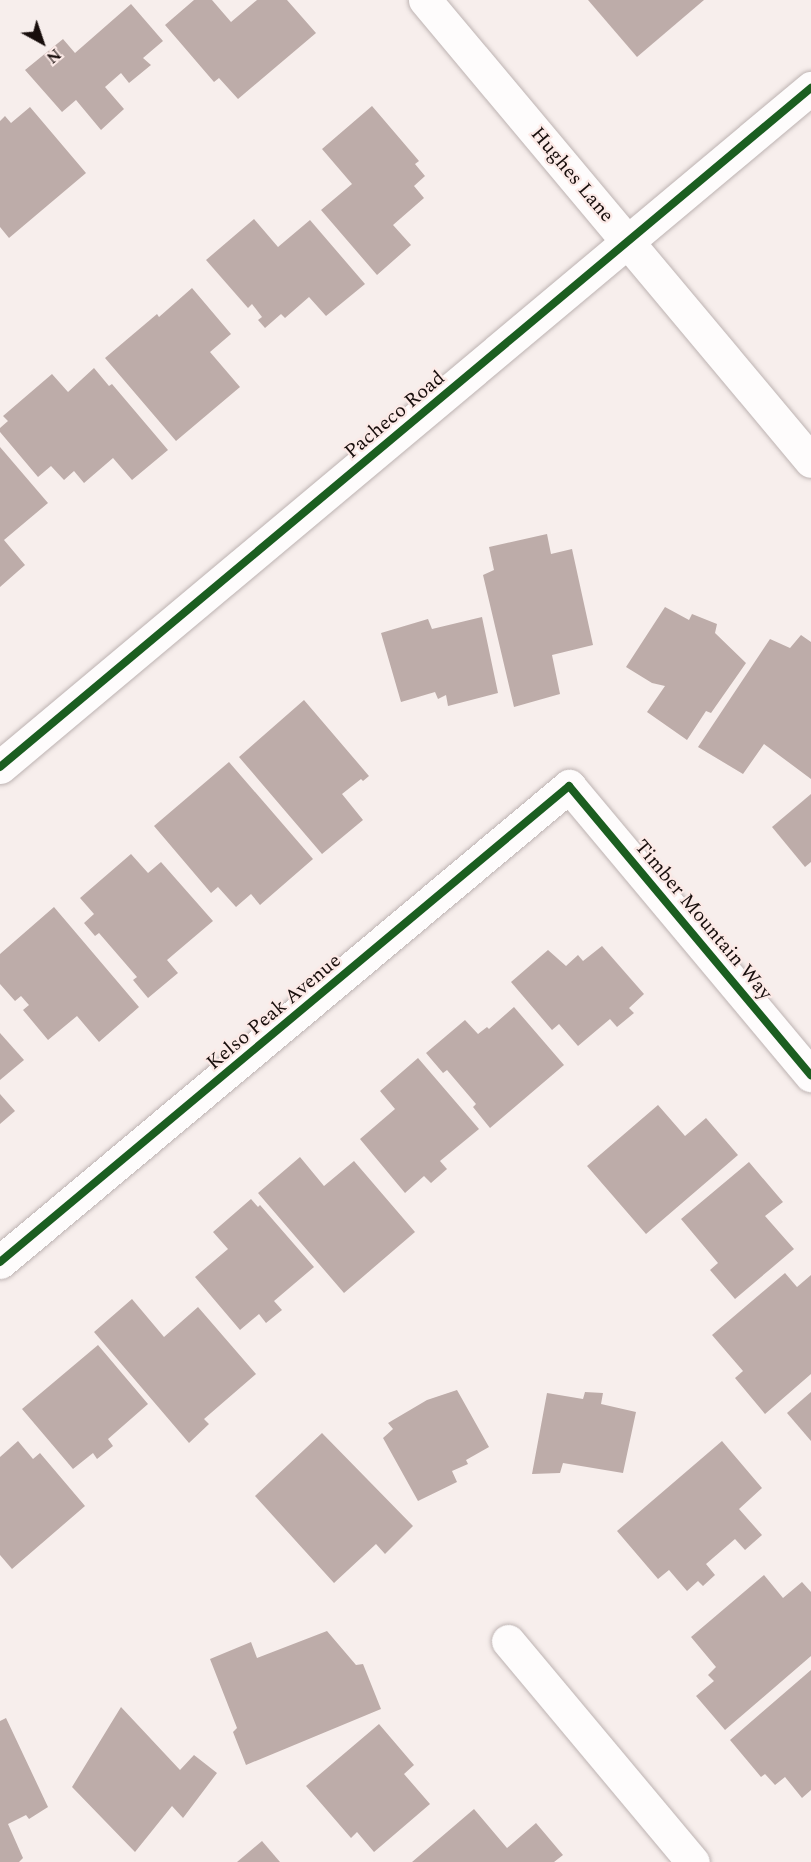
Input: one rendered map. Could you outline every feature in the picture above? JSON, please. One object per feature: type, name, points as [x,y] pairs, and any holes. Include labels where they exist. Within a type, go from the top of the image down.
[{"type":"street","name":"Hughes Lane","points":[[425,0],[811,461]]},
{"type":"street","name":"Pacheco Road","points":[[0,767],[811,88]]},
{"type":"street","name":"Timber Mountain Way","points":[[569,786],[811,1075]]},
{"type":"street","name":"Kelso Peak Avenue","points":[[0,1262],[569,786]]},
{"type":"street","points":[[508,1641],[693,1862]]},
{"type":"building","points":[[194,0],[212,0],[231,22],[257,0],[287,0],[316,33],[238,99],[219,78],[214,82],[165,25]]},
{"type":"building","points":[[588,0],[704,0],[637,57]]},
{"type":"building","points":[[131,4],[163,41],[143,58],[151,65],[129,83],[121,73],[105,87],[124,109],[101,130],[76,100],[62,112],[25,70],[63,39],[75,53]]},
{"type":"building","points":[[372,106],[419,161],[415,164],[425,176],[414,186],[424,198],[393,225],[411,245],[377,275],[321,210],[352,184],[322,149]]},
{"type":"building","points":[[30,107],[86,173],[9,238],[0,227],[0,121],[5,116],[11,123]]},
{"type":"building","points":[[254,219],[278,247],[310,220],[365,284],[326,316],[309,297],[285,318],[281,314],[265,328],[258,320],[262,317],[252,304],[248,308],[206,260]]},
{"type":"building","points":[[192,288],[231,334],[210,352],[240,387],[176,441],[105,358],[157,314],[159,317]]},
{"type":"building","points":[[94,368],[109,386],[112,384],[168,450],[132,480],[113,458],[84,483],[74,471],[64,480],[51,466],[38,477],[0,432],[0,428],[8,421],[3,416],[52,374],[68,392]]},
{"type":"building","points":[[0,447],[48,503],[4,540],[25,565],[0,587]]},
{"type":"building","points":[[547,534],[551,554],[572,549],[593,645],[552,655],[560,694],[514,707],[483,575],[494,570],[489,547]]},
{"type":"building","points":[[665,607],[689,620],[692,614],[717,624],[715,633],[746,663],[711,713],[706,711],[687,740],[647,712],[665,686],[652,683],[626,667]]},
{"type":"building","points":[[482,617],[498,693],[448,706],[446,695],[438,699],[435,692],[401,702],[381,633],[428,619],[432,629]]},
{"type":"building","points":[[801,635],[811,642],[811,779],[764,744],[743,774],[698,747],[770,639],[790,648]]},
{"type":"building","points":[[304,700],[369,776],[363,781],[361,779],[342,794],[363,820],[322,854],[239,757]]},
{"type":"building","points":[[229,762],[313,859],[260,905],[251,894],[236,907],[218,887],[211,893],[154,826]]},
{"type":"building","points":[[811,794],[811,862],[805,867],[772,827]]},
{"type":"building","points":[[131,854],[148,873],[161,862],[213,921],[167,960],[178,973],[148,998],[133,980],[137,977],[99,933],[95,936],[84,923],[94,914],[80,898]]},
{"type":"building","points":[[54,907],[139,1007],[99,1042],[77,1016],[48,1040],[23,1010],[29,1005],[21,996],[15,1001],[0,984],[0,954]]},
{"type":"building","points":[[602,946],[644,994],[629,1008],[634,1013],[617,1027],[610,1019],[578,1046],[559,1024],[552,1030],[511,982],[548,950],[566,966],[578,955],[583,961]]},
{"type":"building","points":[[514,1007],[564,1065],[490,1128],[473,1107],[476,1104],[447,1070],[443,1073],[426,1053],[465,1020],[478,1034],[487,1027],[489,1029]]},
{"type":"building","points":[[0,1033],[24,1060],[0,1080]]},
{"type":"building","points":[[418,1058],[479,1129],[440,1161],[447,1169],[431,1183],[424,1176],[405,1193],[360,1139],[395,1109],[380,1091]]},
{"type":"building","points":[[0,1094],[15,1111],[0,1124]]},
{"type":"building","points":[[658,1105],[685,1136],[706,1118],[738,1155],[646,1234],[587,1166]]},
{"type":"building","points":[[300,1157],[324,1186],[354,1161],[415,1232],[344,1293],[258,1193]]},
{"type":"building","points":[[749,1162],[783,1202],[765,1216],[794,1249],[735,1299],[710,1270],[718,1263],[681,1219]]},
{"type":"building","points":[[251,1199],[258,1207],[260,1205],[314,1267],[274,1301],[282,1310],[266,1323],[259,1314],[240,1330],[195,1277],[228,1249],[213,1232]]},
{"type":"building","points":[[785,1273],[797,1287],[811,1275],[811,1374],[765,1414],[735,1378],[743,1371],[712,1335]]},
{"type":"building","points":[[132,1299],[164,1337],[198,1307],[256,1374],[204,1419],[209,1424],[189,1443],[94,1332]]},
{"type":"building","points":[[98,1345],[148,1404],[108,1439],[113,1446],[97,1459],[93,1453],[73,1469],[22,1409]]},
{"type":"building","points":[[457,1390],[489,1447],[466,1460],[468,1464],[452,1471],[457,1482],[418,1501],[383,1438],[393,1429],[388,1423],[427,1400]]},
{"type":"building","points":[[585,1392],[603,1393],[601,1404],[636,1412],[623,1473],[563,1463],[560,1473],[532,1474],[547,1393],[583,1399]]},
{"type":"building","points":[[811,1392],[811,1441],[787,1413]]},
{"type":"building","points":[[322,1433],[413,1526],[385,1554],[376,1544],[334,1583],[255,1496]]},
{"type":"building","points":[[18,1441],[33,1459],[40,1453],[85,1506],[12,1569],[0,1555],[0,1457]]},
{"type":"building","points":[[722,1441],[762,1488],[739,1509],[762,1535],[745,1550],[735,1539],[706,1564],[715,1575],[703,1586],[698,1581],[687,1591],[669,1570],[658,1579],[617,1531]]},
{"type":"building","points":[[764,1575],[783,1598],[802,1582],[811,1592],[811,1656],[725,1730],[696,1696],[714,1681],[708,1675],[716,1667],[691,1637]]},
{"type":"building","points":[[327,1631],[356,1665],[363,1664],[381,1709],[246,1765],[233,1732],[237,1728],[210,1659],[251,1642],[257,1658]]},
{"type":"building","points":[[811,1670],[811,1790],[802,1798],[785,1777],[775,1785],[765,1774],[761,1777],[730,1740]]},
{"type":"building","points":[[121,1707],[180,1770],[194,1755],[217,1773],[183,1818],[172,1806],[135,1852],[72,1787]]},
{"type":"building","points":[[6,1718],[48,1807],[29,1819],[26,1815],[8,1824],[23,1858],[19,1862],[0,1862],[0,1721]]},
{"type":"building","points":[[379,1724],[414,1765],[404,1774],[430,1804],[374,1852],[357,1832],[351,1838],[306,1786]]},
{"type":"building","points":[[474,1809],[507,1848],[536,1823],[563,1855],[554,1862],[412,1862]]},
{"type":"building","points":[[262,1841],[280,1862],[237,1862]]},
{"type":"cycle path","points":[[0,767],[811,88]]},
{"type":"cycle path","points":[[0,1262],[569,786],[811,1075]]}]
